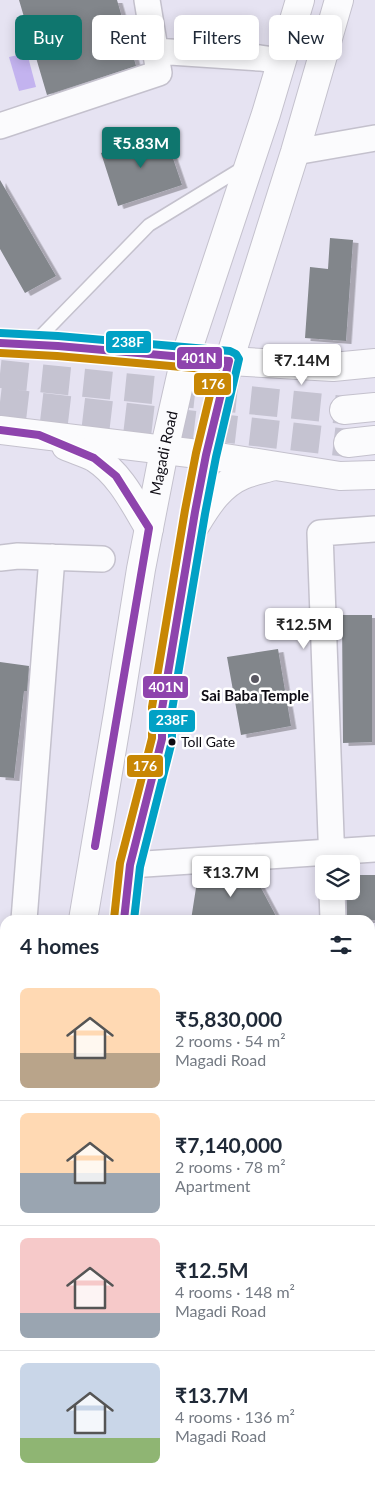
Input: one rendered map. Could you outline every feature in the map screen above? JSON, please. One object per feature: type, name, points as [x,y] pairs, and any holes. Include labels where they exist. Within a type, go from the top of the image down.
[{"type":"main road","name":"Magadi Road","points":[[84,915],[141,569],[164,451],[185,358],[249,164],[300,0]]},
{"type":"main road","points":[[125,915],[130,865],[162,739],[162,710],[206,455],[229,360],[295,152],[338,0]]},
{"type":"main road","points":[[0,344],[33,344],[185,358],[333,366],[375,364]]},
{"type":"main road","points":[[344,410],[375,407]]},
{"type":"main road","points":[[0,430],[206,455],[340,476],[375,475]]},
{"type":"main road","points":[[39,435],[94,458],[116,476],[149,528]]},
{"type":"main road","points":[[348,442],[375,440]]},
{"type":"main road","points":[[192,530],[210,501],[224,488],[242,476],[274,466]]},
{"type":"street","points":[[147,0],[149,15]]},
{"type":"street","points":[[164,52],[281,61]]},
{"type":"street","points":[[0,126],[158,73],[156,60]]},
{"type":"street","points":[[295,152],[375,138]]},
{"type":"street","points":[[332,855],[320,532],[375,529]]},
{"type":"street","points":[[0,558],[18,556],[102,559]]},
{"type":"street","points":[[24,915],[52,557]]},
{"type":"street","points":[[346,855],[375,849]]},
{"type":"street","points":[[130,865],[315,859]]},
{"type":"street","points":[[332,900],[333,915]]},
{"type":"lane","points":[[33,344],[149,225],[249,164]]},
{"type":"shaded area","points":[[15,56],[15,60],[29,60],[36,87],[19,91],[9,57]]},
{"type":"building","points":[[19,0],[117,0],[121,15],[92,15],[92,60],[134,60],[136,66],[47,95],[37,60],[82,60],[82,15],[23,15]]},
{"type":"building","points":[[164,132],[182,185],[118,206],[101,153]]},
{"type":"building","points":[[0,180],[56,276],[25,293],[0,249]]},
{"type":"building","points":[[330,238],[353,240],[346,341],[305,338],[310,267],[328,269]]},
{"type":"building","points":[[342,615],[372,615],[372,742],[343,743]]},
{"type":"building","points":[[278,649],[291,726],[241,735],[227,657]]},
{"type":"building","points":[[0,662],[29,666],[27,691],[24,691],[14,778],[0,777]]},
{"type":"building","points":[[252,871],[275,915],[192,915],[198,875]]},
{"type":"building","points":[[360,875],[375,875],[375,915],[347,915],[346,900],[360,900]]},
{"type":"tunnel","points":[[0,374],[344,410]]},
{"type":"tunnel","points":[[0,402],[348,443]]},
{"type":"transit line","name":"238F","points":[[0,333],[58,336],[230,351],[236,354],[239,359],[205,514],[172,710],[172,741],[140,867],[135,915]]},
{"type":"transit line","name":"401N","points":[[0,343],[58,346],[229,361],[206,455],[195,512],[162,709],[162,739],[130,865],[125,915]]},
{"type":"transit line","name":"176","points":[[0,353],[216,370],[196,453],[185,510],[152,707],[152,738],[120,863],[114,915]]},
{"type":"transit line","name":"401N","points":[[0,430],[39,435],[94,458],[116,476],[149,528],[95,846]]},
{"type":"place","name":"Sai Baba Temple","points":[[255,679]]},
{"type":"place","name":"Toll Gate","points":[[172,742]]}]
